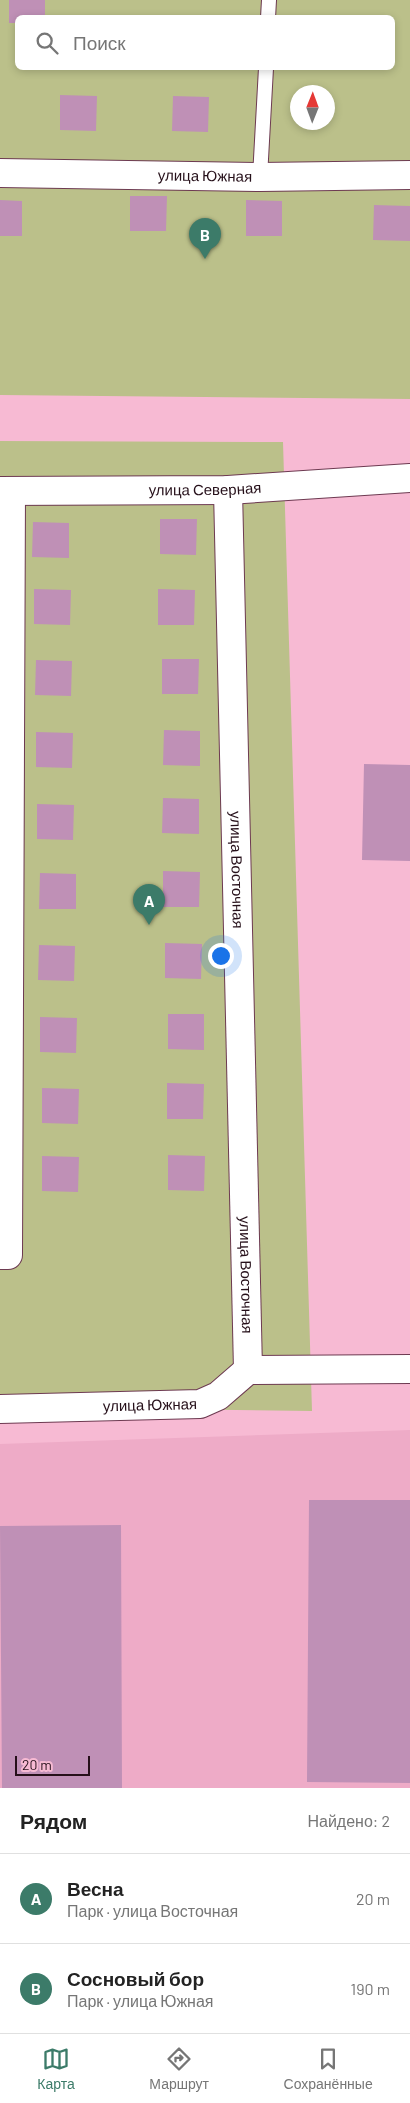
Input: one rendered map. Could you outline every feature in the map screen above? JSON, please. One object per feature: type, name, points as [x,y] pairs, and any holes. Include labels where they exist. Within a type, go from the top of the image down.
[{"type":"street","name":"улица Южная","points":[[0,173],[260,177],[410,175]]},
{"type":"street","name":"улица Северная","points":[[5,492],[228,490],[410,478]]},
{"type":"street","name":"улица Восточная","points":[[228,490],[248,1370]]},
{"type":"street","points":[[4,1255],[5,492]]},
{"type":"street","points":[[248,1370],[410,1369]]},
{"type":"street","name":"улица Южная","points":[[0,1409],[200,1404],[218,1396],[248,1370]]},
{"type":"lane","points":[[268,15],[269,0]]},
{"type":"lane","points":[[260,177],[266,70]]},
{"type":"shaded area","points":[[410,1430],[410,1788],[0,1788],[0,1444]]},
{"type":"green space","points":[[0,0],[410,0],[410,399],[0,395]]},
{"type":"green space","points":[[0,441],[283,442],[312,1411],[0,1407]]},
{"type":"building","points":[[9,0],[45,0],[45,15],[15,15],[15,23],[9,23]]},
{"type":"building","points":[[60,95],[97,96],[96,131],[60,130]]},
{"type":"building","points":[[173,96],[209,97],[208,132],[172,131]]},
{"type":"building","points":[[130,196],[167,196],[166,231],[130,231]]},
{"type":"building","points":[[0,200],[22,201],[22,236],[0,236]]},
{"type":"building","points":[[246,200],[282,201],[282,236],[246,236]]},
{"type":"building","points":[[374,205],[410,206],[410,241],[373,240]]},
{"type":"building","points":[[160,519],[197,519],[196,555],[160,554]]},
{"type":"building","points":[[33,522],[69,523],[69,558],[32,557]]},
{"type":"building","points":[[34,589],[71,590],[70,625],[34,624]]},
{"type":"building","points":[[158,589],[195,590],[194,625],[158,625]]},
{"type":"building","points":[[162,659],[199,659],[198,694],[162,694]]},
{"type":"building","points":[[36,660],[72,661],[71,696],[35,695]]},
{"type":"building","points":[[164,730],[200,731],[200,766],[163,765]]},
{"type":"building","points":[[36,732],[73,733],[72,768],[36,767]]},
{"type":"building","points":[[364,764],[410,765],[410,861],[362,860]]},
{"type":"building","points":[[163,798],[199,799],[199,834],[162,833]]},
{"type":"building","points":[[37,804],[74,805],[73,840],[37,839]]},
{"type":"building","points":[[163,871],[200,872],[199,907],[163,907]]},
{"type":"building","points":[[40,873],[76,874],[76,909],[39,909]]},
{"type":"building","points":[[165,943],[202,944],[201,979],[165,978]]},
{"type":"building","points":[[39,945],[75,946],[74,981],[38,980]]},
{"type":"building","points":[[168,1014],[204,1014],[204,1050],[168,1049]]},
{"type":"building","points":[[40,1017],[77,1018],[76,1053],[40,1052]]},
{"type":"building","points":[[167,1083],[204,1084],[203,1119],[167,1119]]},
{"type":"building","points":[[42,1088],[79,1089],[78,1124],[42,1123]]},
{"type":"building","points":[[168,1155],[205,1156],[204,1191],[168,1190]]},
{"type":"building","points":[[42,1156],[79,1157],[78,1192],[42,1191]]},
{"type":"building","points":[[309,1500],[410,1500],[410,1783],[307,1782]]},
{"type":"building","points":[[121,1525],[122,1788],[2,1788],[0,1526]]},
{"type":"place","name":"Сосновый бор","points":[[205,259]]},
{"type":"place","name":"Весна","points":[[149,925]]}]
